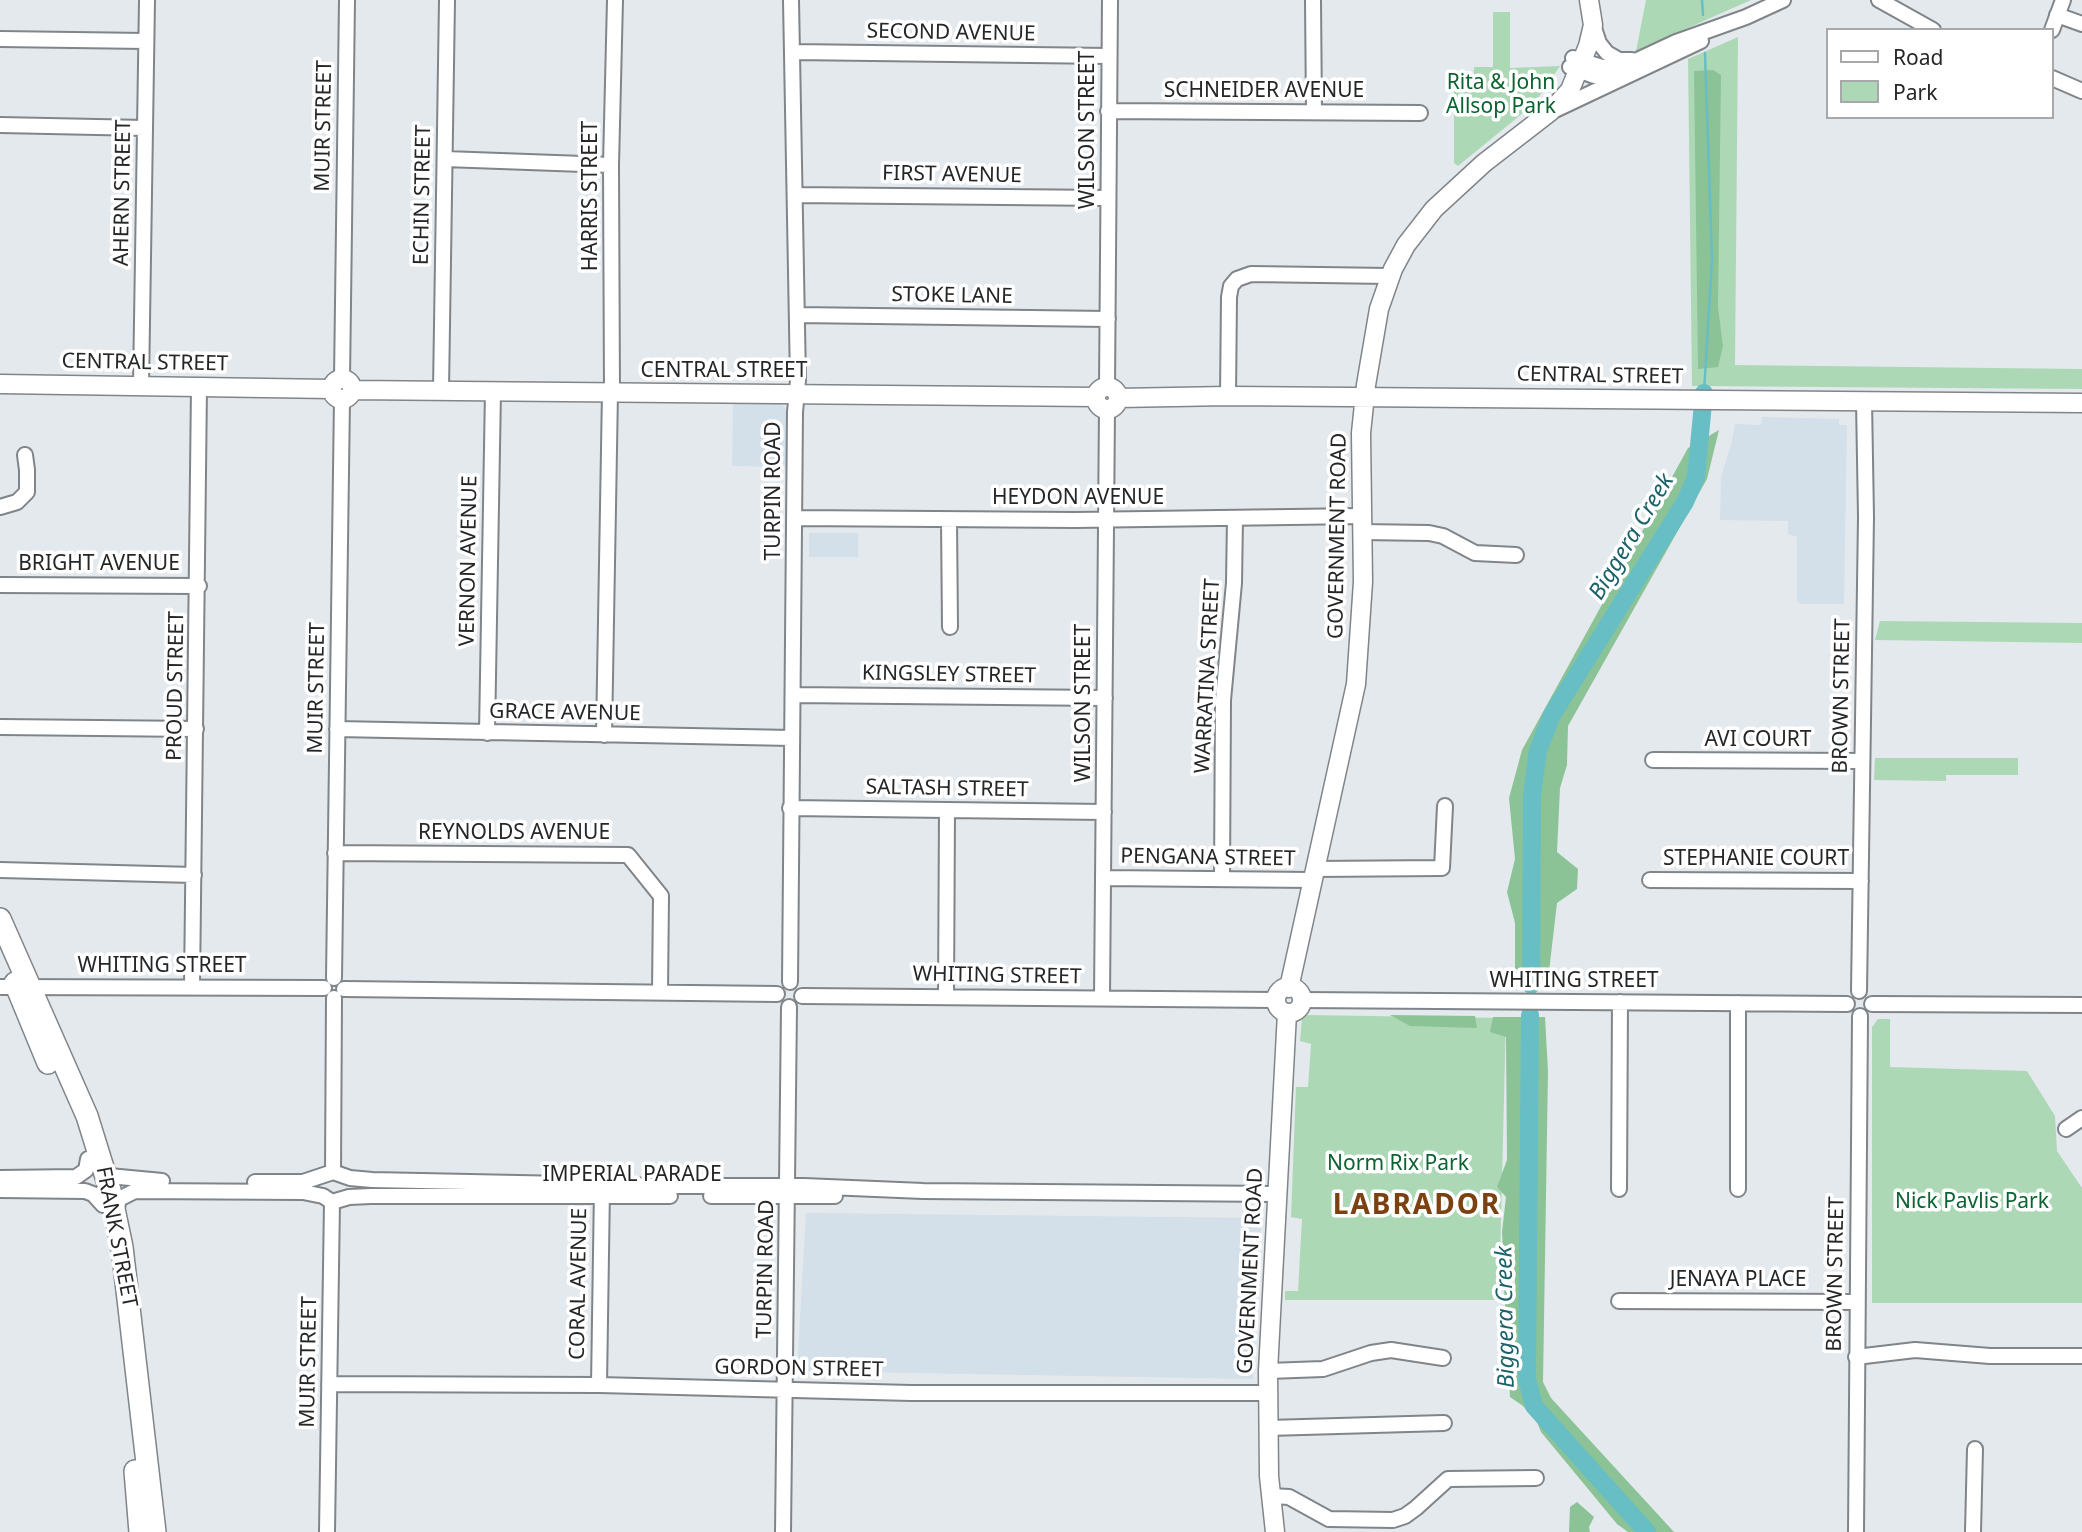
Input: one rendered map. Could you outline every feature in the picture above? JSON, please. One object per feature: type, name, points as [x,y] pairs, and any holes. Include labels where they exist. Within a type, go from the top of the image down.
[{"type":"highway","name":"FRANK STREET","points":[[0,919],[21,971],[16,986]]},
{"type":"highway","name":"FRANK STREET","points":[[0,951],[16,986],[87,1116],[96,1164],[125,1268],[155,1532]]},
{"type":"highway","name":"FRANK STREET","points":[[109,1211],[131,1408],[140,1532]]},
{"type":"main road","points":[[1576,64],[1593,25],[1589,1]]},
{"type":"main road","points":[[1576,64],[1589,1]]},
{"type":"main road","name":"GOVERNMENT ROAD","points":[[1275,1532],[1270,1496],[1268,1371],[1288,1000],[1312,874],[1356,684],[1363,582],[1361,433],[1364,397],[1379,309],[1389,276],[1406,245],[1434,209],[1453,190],[1550,112],[1570,90],[1576,64]]},
{"type":"main road","name":"GOVERNMENT ROAD","points":[[1520,134],[1576,64]]},
{"type":"main road","name":"CENTRAL STREET","points":[[0,384],[1107,398],[1228,396],[2082,403]]},
{"type":"street","name":"AHERN STREET","points":[[141,386],[147,0]]},
{"type":"street","name":"MUIR STREET","points":[[332,1174],[347,0]]},
{"type":"street","name":"ECHIN STREET","points":[[441,390],[447,0]]},
{"type":"street","name":"HARRIS STREET","points":[[604,735],[615,0]]},
{"type":"street","name":"TURPIN ROAD","points":[[790,982],[797,394],[791,0]]},
{"type":"street","name":"WILSON STREET","points":[[1102,998],[1110,0]]},
{"type":"street","points":[[1313,0],[1314,112]]},
{"type":"street","name":"GOVERNMENT ROAD","points":[[1550,112],[1645,61],[1719,33],[1783,0]]},
{"type":"street","points":[[1879,0],[1929,28]]},
{"type":"street","points":[[2053,28],[2063,0]]},
{"type":"street","points":[[2057,15],[2082,24]]},
{"type":"street","name":"GOVERNMENT ROAD","points":[[1593,25],[1599,43],[1607,53],[1619,60],[1645,61]]},
{"type":"street","points":[[0,39],[146,41]]},
{"type":"street","name":"SECOND AVENUE","points":[[793,52],[1109,56]]},
{"type":"street","name":"GOVERNMENT ROAD","points":[[1576,64],[1615,67],[1645,61]]},
{"type":"street","points":[[2054,79],[2082,90]]},
{"type":"street","name":"SCHNEIDER AVENUE","points":[[1108,111],[1420,113]]},
{"type":"street","points":[[0,125],[145,128]]},
{"type":"street","points":[[445,159],[611,165]]},
{"type":"street","name":"FIRST AVENUE","points":[[795,195],[1108,198]]},
{"type":"street","points":[[1228,396],[1228,297],[1231,286],[1237,279],[1251,274],[1389,276]]},
{"type":"street","name":"STOKE LANE","points":[[797,315],[1108,319]]},
{"type":"street","name":"PROUD STREET","points":[[192,986],[200,387]]},
{"type":"street","name":"VERNON AVENUE","points":[[487,733],[493,391]]},
{"type":"street","name":"BROWN STREET","points":[[1859,991],[1866,517],[1864,401]]},
{"type":"street","points":[[0,507],[17,502],[27,492],[24,455]]},
{"type":"street","name":"HEYDON AVENUE","points":[[795,518],[1235,518],[1362,524],[1443,536],[1475,553],[1516,555]]},
{"type":"street","name":"WARRATINA STREET","points":[[1222,879],[1223,700],[1234,583],[1235,518]]},
{"type":"street","points":[[949,520],[950,627]]},
{"type":"street","name":"BRIGHT AVENUE","points":[[0,585],[198,586]]},
{"type":"street","name":"KINGSLEY STREET","points":[[793,695],[1105,698]]},
{"type":"street","points":[[0,727],[196,729]]},
{"type":"street","name":"GRACE AVENUE","points":[[337,729],[792,738]]},
{"type":"street","name":"AVI COURT","points":[[1653,760],[1863,761]]},
{"type":"street","name":"PENGANA STREET","points":[[1104,878],[1222,879],[1442,868],[1445,806]]},
{"type":"street","name":"SALTASH STREET","points":[[790,808],[1104,812]]},
{"type":"street","points":[[946,996],[947,811]]},
{"type":"street","name":"REYNOLDS AVENUE","points":[[335,853],[628,855],[661,896],[660,992]]},
{"type":"street","points":[[0,870],[194,875]]},
{"type":"street","name":"STEPHANIE COURT","points":[[1650,880],[1861,881]]},
{"type":"street","points":[[790,982],[799,987],[802,996],[797,1004],[789,1007],[782,1004],[777,994],[781,986],[790,982]]},
{"type":"street","name":"WHITING STREET","points":[[16,986],[777,994]]},
{"type":"street","points":[[1859,991],[1869,995],[1872,1004],[1867,1014],[1860,1016],[1851,1013],[1847,1004],[1849,997],[1859,991]]},
{"type":"street","name":"WHITING STREET","points":[[802,996],[1847,1004]]},
{"type":"street","points":[[1619,1189],[1620,1002]]},
{"type":"street","points":[[1738,1003],[1738,1189]]},
{"type":"street","points":[[1872,1004],[2082,1005]]},
{"type":"street","name":"TURPIN ROAD","points":[[783,1532],[789,1007]]},
{"type":"street","name":"BROWN STREET","points":[[1856,1532],[1860,1016]]},
{"type":"street","points":[[2066,1129],[2082,1118]]},
{"type":"street","points":[[0,1178],[73,1178],[96,1164]]},
{"type":"street","name":"IMPERIAL PARADE","points":[[96,1164],[109,1176],[303,1192],[332,1199],[521,1189]]},
{"type":"street","points":[[332,1174],[343,1188],[332,1199],[322,1182],[332,1174]]},
{"type":"street","name":"IMPERIAL PARADE","points":[[109,1211],[119,1199],[135,1191],[303,1182],[332,1174],[372,1180],[521,1189],[601,1190],[664,1186],[788,1191],[1277,1194]]},
{"type":"street","name":"CORAL AVENUE","points":[[599,1385],[601,1190]]},
{"type":"street","points":[[0,1191],[85,1191],[95,1196],[109,1211]]},
{"type":"street","name":"MUIR STREET","points":[[329,1529],[332,1199]]},
{"type":"street","name":"JENAYA PLACE","points":[[1619,1301],[1857,1302]]},
{"type":"street","points":[[1268,1371],[1323,1370],[1371,1353],[1391,1350],[1443,1358]]},
{"type":"street","points":[[1856,1357],[1915,1350],[1990,1356],[2082,1356]]},
{"type":"street","name":"GORDON STREET","points":[[329,1384],[599,1385],[911,1393],[1268,1393]]},
{"type":"street","points":[[1268,1428],[1444,1423]]},
{"type":"street","points":[[1973,1532],[1975,1448]]},
{"type":"street","points":[[1270,1496],[1289,1497],[1329,1519],[1393,1520],[1416,1508],[1448,1479],[1536,1478]]},
{"type":"shaded area","points":[[733,404],[781,404],[787,410],[787,467],[732,466]]},
{"type":"shaded area","points":[[1762,417],[1839,419],[1839,425],[1847,425],[1844,604],[1800,604],[1797,600],[1797,537],[1788,534],[1788,521],[1720,520],[1721,477],[1735,424],[1761,425]]},
{"type":"shaded area","points":[[809,533],[858,533],[858,557],[809,557]]},
{"type":"shaded area","points":[[806,1213],[1261,1218],[1253,1379],[797,1371]]},
{"type":"green space","points":[[1646,0],[1751,0],[1636,51]]},
{"type":"green space","name":"Rita & John Allsop Park","points":[[1493,12],[1510,12],[1510,68],[1560,66],[1534,104],[1458,166],[1454,163],[1454,88],[1473,88],[1474,67],[1493,67]]},
{"type":"green space","points":[[1738,37],[1735,365],[2082,369],[2082,389],[1692,386],[1688,59]]},
{"type":"green space","points":[[1713,70],[1721,75],[1718,307],[1723,346],[1718,367],[1698,369],[1694,71]]},
{"type":"green space","points":[[1719,430],[1707,479],[1568,726],[1567,765],[1560,788],[1557,852],[1578,869],[1577,889],[1557,903],[1548,980],[1515,969],[1515,923],[1507,892],[1515,859],[1509,798],[1522,750],[1688,448]]},
{"type":"green space","points":[[1880,621],[2082,623],[2082,643],[1875,640]]},
{"type":"green space","points":[[1875,758],[2018,758],[2018,775],[1946,775],[1946,781],[1874,780]]},
{"type":"green space","name":"Norm Rix Park","points":[[1305,1015],[1506,1018],[1499,1300],[1285,1300],[1285,1291],[1298,1291],[1302,1219],[1291,1217],[1296,1087],[1308,1087],[1311,1044],[1300,1041],[1302,1018]]},
{"type":"green space","points":[[1390,1015],[1475,1016],[1477,1028],[1410,1026]]},
{"type":"green space","points":[[1493,1017],[1545,1017],[1548,1071],[1543,1382],[1551,1398],[1674,1532],[1628,1532],[1617,1524],[1541,1432],[1537,1422],[1523,1406],[1510,1397],[1504,1287],[1515,1285],[1515,1279],[1504,1268],[1502,1232],[1506,1197],[1497,1187],[1507,1160],[1506,1037],[1490,1032]]},
{"type":"green space","name":"Nick Pavlis Park","points":[[1878,1019],[1890,1019],[1890,1067],[2027,1071],[2055,1116],[2057,1151],[2082,1188],[2082,1303],[1872,1303],[1872,1027]]},
{"type":"green space","points":[[1577,1502],[1594,1517],[1589,1527],[1590,1532],[1569,1532],[1570,1507]]},
{"type":"waterway","name":"Biggera Creek","points":[[1702,0],[1703,15]]},
{"type":"waterway","name":"Biggera Creek","points":[[1704,392],[1712,260],[1705,53]]},
{"type":"waterway","name":"Biggera Creek","points":[[1531,985],[1532,795],[1538,750],[1552,715],[1685,502],[1696,477],[1704,393]]},
{"type":"waterway","name":"Biggera Creek","points":[[1530,1015],[1527,1379],[1534,1406],[1647,1532]]},
{"type":"district","name":"LABRADOR","points":[[1417,1206]]}]
